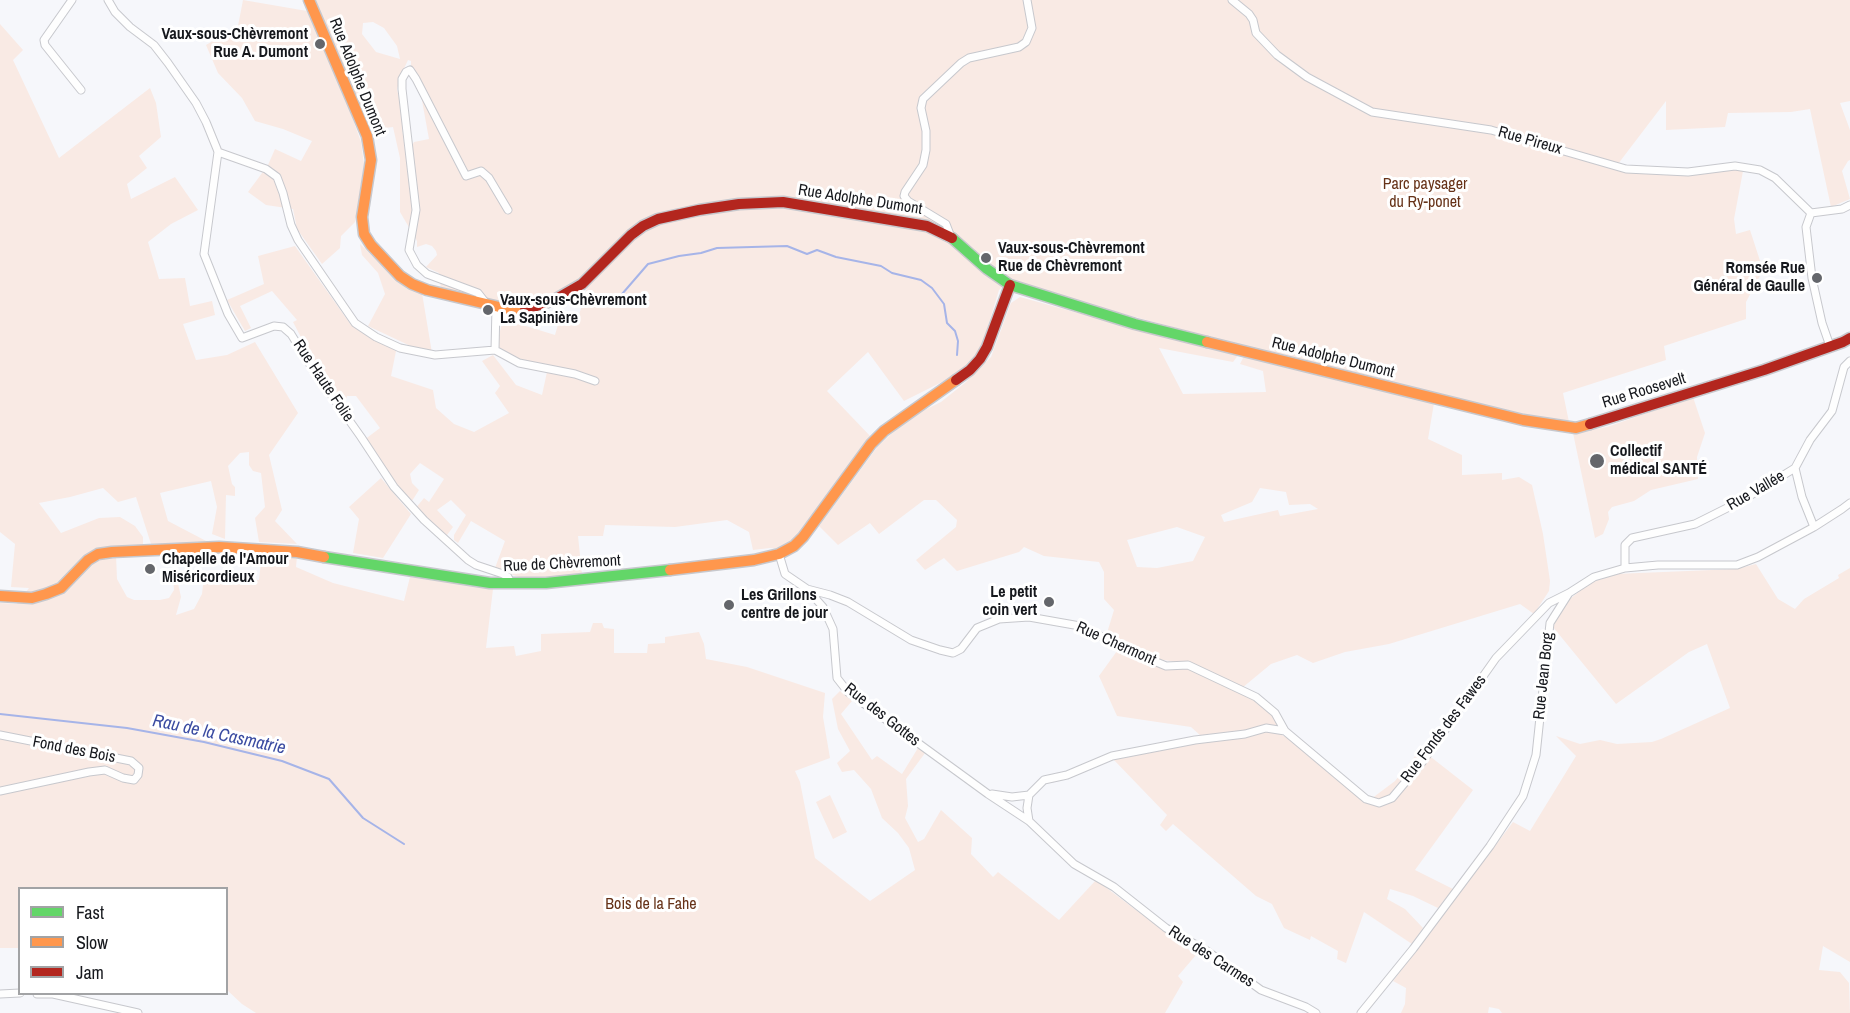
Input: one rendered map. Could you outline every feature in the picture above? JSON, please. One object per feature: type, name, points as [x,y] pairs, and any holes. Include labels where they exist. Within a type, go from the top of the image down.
[{"type":"main road","name":"Rue Adolphe Dumont","points":[[309,0],[367,136],[371,160],[362,217],[364,234],[371,245],[400,276],[427,290],[512,310],[526,310],[556,299],[582,284],[631,235],[658,219],[699,210],[760,203],[801,204],[916,223],[937,230],[952,238],[987,269],[1011,285],[1135,324],[1442,400]]},
{"type":"main road","name":"Rue de Chèvremont","points":[[0,596],[32,598],[46,594],[61,588],[88,560],[98,554],[111,552],[219,548],[297,552],[490,583],[546,583],[634,575],[754,560],[779,554],[794,546],[803,537],[884,431],[970,370],[987,347],[1011,285]]},
{"type":"main road","name":"Rue Roosevelt","points":[[1442,400],[1523,420],[1576,428],[1764,370],[1850,338]]},
{"type":"street","points":[[72,0],[44,40],[45,45],[81,90]]},
{"type":"street","name":"Rue Haute Folie","points":[[108,0],[130,27],[154,45],[168,63],[196,103],[218,152],[204,254],[228,314],[242,338],[274,326],[283,327],[291,334],[394,487],[424,520],[468,560],[503,574],[511,583]]},
{"type":"street","points":[[952,238],[946,224],[908,201],[904,196],[904,192],[922,165],[926,150],[926,130],[921,108],[923,99],[969,58],[1019,47],[1026,42],[1032,28],[1027,0]]},
{"type":"street","name":"Rue Pireux","points":[[1232,0],[1249,14],[1256,33],[1277,55],[1307,77],[1372,112],[1491,130],[1626,169],[1688,172],[1735,166],[1760,170],[1775,178],[1811,213]]},
{"type":"street","name":"Rue Adolphe Dumont","points":[[491,305],[478,293],[427,274],[417,265],[410,250],[416,210],[402,89],[402,79],[406,72],[410,70],[416,79],[466,176],[481,171],[489,178],[508,210]]},
{"type":"street","points":[[218,152],[266,169],[277,177],[291,225],[298,240],[355,323],[376,337],[400,348],[435,355],[495,350],[519,363],[575,374],[595,381]]},
{"type":"street","points":[[1830,346],[1822,323],[1812,278],[1806,227],[1811,213],[1842,209],[1850,205]]},
{"type":"street","points":[[491,305],[495,350]]},
{"type":"street","name":"Rue Vallée","points":[[1625,568],[1625,545],[1632,538],[1695,524],[1743,500],[1795,468],[1810,440],[1832,411],[1844,367],[1850,361]]},
{"type":"street","points":[[1795,468],[1802,497],[1814,527]]},
{"type":"street","name":"Rue Jean Borg","points":[[1361,1013],[1413,949],[1490,846],[1522,796],[1536,755],[1550,623],[1569,593],[1594,577],[1625,568],[1658,565],[1737,565],[1758,557],[1814,527],[1850,503]]},
{"type":"street","name":"Rue des Gottes","points":[[779,554],[786,574],[807,589],[823,607],[833,629],[837,678],[848,692],[988,794],[1029,821],[1074,864],[1114,887]]},
{"type":"street","name":"Rue Chermont","points":[[807,589],[848,602],[911,640],[953,653],[961,649],[978,628],[999,619],[1029,617],[1080,626],[1166,666],[1188,665],[1256,697],[1275,713],[1285,731]]},
{"type":"street","name":"Rue Fonds des Fawes","points":[[1285,731],[1366,799],[1379,803],[1392,798],[1423,761],[1496,658],[1549,603],[1569,593]]},
{"type":"street","points":[[1537,614],[1550,623]]},
{"type":"street","points":[[1029,821],[1027,808],[1029,795],[1044,780],[1067,775],[1112,756],[1195,740],[1245,734],[1266,728],[1285,731]]},
{"type":"street","name":"Fond des Bois","points":[[0,735],[131,761],[139,768],[134,780],[105,770],[0,791]]},
{"type":"street","points":[[988,794],[1012,797],[1029,795]]},
{"type":"street","name":"Rue des Carmes","points":[[1114,887],[1166,928],[1207,951],[1261,990],[1316,1013]]},
{"type":"street","points":[[0,994],[18,993]]},
{"type":"street","points":[[57,995],[138,1013]]},
{"type":"green space","points":[[243,0],[307,11],[345,97],[361,142],[364,164],[355,222],[341,236],[340,248],[322,264],[297,229],[293,209],[266,205],[248,192],[268,165],[275,149],[301,161],[312,141],[255,121],[242,98],[218,73],[206,45],[238,26]]},
{"type":"green space","name":"Parc paysager du Ry-ponet","points":[[311,0],[1850,0],[1850,101],[1840,103],[1850,130],[1850,160],[1842,171],[1850,199],[1831,207],[1810,109],[1791,112],[1728,113],[1725,127],[1666,130],[1666,101],[1618,164],[1626,169],[1688,172],[1735,166],[1743,171],[1734,219],[1736,234],[1750,230],[1763,270],[1746,302],[1746,319],[1664,346],[1666,360],[1563,393],[1569,422],[1576,428],[1314,365],[1012,284],[1009,281],[999,290],[981,349],[958,374],[904,401],[868,352],[827,391],[872,438],[798,536],[779,549],[753,550],[749,532],[727,520],[675,527],[605,525],[603,536],[578,536],[582,574],[524,579],[495,568],[505,541],[471,521],[458,543],[454,540],[454,535],[466,515],[451,500],[437,510],[453,527],[444,539],[414,510],[424,498],[429,502],[444,479],[420,463],[410,474],[412,483],[419,490],[410,504],[364,440],[380,428],[356,396],[347,396],[344,405],[317,368],[293,322],[297,320],[272,291],[240,306],[251,328],[245,331],[227,300],[264,284],[258,256],[295,246],[351,325],[396,351],[391,376],[433,390],[436,408],[454,424],[474,432],[509,413],[495,393],[500,386],[482,361],[493,355],[516,385],[542,395],[547,372],[516,363],[496,347],[503,319],[555,335],[559,321],[579,315],[587,288],[573,285],[542,300],[502,303],[441,290],[439,273],[426,267],[437,255],[436,251],[432,246],[426,244],[417,247],[417,241],[400,212],[400,158],[393,127],[368,130]],"holes":[[[373,22],[384,28],[397,46],[400,59],[376,52],[362,34],[363,23]],[[408,60],[411,61],[411,68],[421,95],[429,139],[414,142],[406,157],[402,128],[403,117],[397,89]]]},
{"type":"green space","name":"Bois de la Fahe","points":[[0,24],[23,50],[13,60],[59,158],[150,88],[156,103],[161,137],[139,156],[147,168],[127,184],[131,199],[175,177],[198,210],[171,224],[148,242],[159,279],[185,278],[190,306],[212,301],[215,315],[183,324],[196,360],[227,355],[255,342],[298,413],[269,455],[282,510],[275,521],[297,544],[259,542],[255,518],[265,507],[261,473],[253,471],[249,465],[249,452],[240,453],[228,466],[232,484],[235,487],[235,496],[226,495],[225,539],[212,534],[217,507],[211,481],[160,493],[168,521],[210,543],[151,544],[136,497],[118,502],[103,488],[39,503],[61,533],[99,518],[120,517],[135,526],[143,537],[143,552],[116,555],[117,579],[127,597],[134,600],[169,598],[174,590],[173,572],[175,570],[181,597],[176,615],[194,609],[202,594],[204,576],[259,580],[262,553],[297,556],[296,567],[333,583],[404,601],[410,577],[493,589],[486,648],[514,646],[516,656],[541,651],[541,634],[590,632],[593,623],[602,623],[604,628],[614,629],[614,653],[647,653],[648,644],[665,643],[665,637],[699,632],[704,644],[706,659],[747,667],[825,693],[823,717],[830,758],[795,771],[800,782],[815,858],[870,901],[915,870],[909,848],[898,833],[882,818],[871,789],[854,770],[842,772],[837,763],[850,751],[838,729],[832,699],[840,691],[852,701],[841,714],[872,760],[877,756],[902,774],[918,748],[925,753],[906,779],[908,806],[905,818],[918,842],[924,839],[941,810],[972,838],[971,854],[993,877],[998,872],[1059,920],[1096,880],[1196,955],[1178,976],[1183,982],[1165,1013],[256,1013],[228,991],[228,887],[18,887],[18,948],[0,948],[0,603],[17,604],[29,588],[11,587],[15,544],[0,532]]},
{"type":"green space","points":[[360,244],[407,289],[422,293],[432,353],[419,350],[368,326],[385,294],[378,273],[362,255]]},
{"type":"green space","points":[[1020,297],[1239,354],[1233,362],[1159,348],[1183,394],[1266,392],[1263,371],[1240,364],[1244,356],[1434,403],[1428,439],[1462,455],[1462,475],[1502,473],[1502,480],[1519,477],[1532,485],[1543,534],[1550,581],[1549,591],[1534,614],[1520,604],[1389,644],[1345,652],[1313,663],[1297,655],[1271,664],[1242,688],[1205,675],[1257,702],[1274,716],[1277,726],[1266,725],[1250,730],[1201,736],[1191,727],[1117,716],[1099,676],[1117,651],[1150,665],[1176,669],[1177,662],[1150,658],[1122,644],[1107,633],[1114,610],[1104,599],[1104,572],[1099,562],[1044,556],[1024,547],[1019,552],[957,571],[944,558],[925,570],[916,560],[956,527],[957,520],[936,500],[924,500],[879,534],[870,523],[838,545],[819,526],[878,446],[910,417],[941,402],[966,382],[991,357],[1011,303]],"holes":[[[1260,488],[1286,492],[1289,505],[1310,504],[1318,509],[1280,516],[1278,510],[1224,522],[1221,515],[1252,502]],[[1177,527],[1205,537],[1193,561],[1157,568],[1137,567],[1127,540]]]},
{"type":"green space","points":[[1693,397],[1705,433],[1697,457],[1698,479],[1651,490],[1634,501],[1612,507],[1608,512],[1609,519],[1603,534],[1595,538],[1573,433],[1607,427]]},
{"type":"green space","points":[[381,478],[411,514],[383,558],[353,553],[359,519],[349,507]]},
{"type":"green space","points":[[1756,564],[1778,599],[1795,609],[1804,599],[1839,578],[1838,575],[1850,568],[1850,962],[1823,946],[1819,970],[1840,972],[1849,983],[1850,1013],[1502,1013],[1499,1009],[1489,1007],[1488,1013],[1401,1013],[1405,1004],[1406,988],[1393,981],[1513,822],[1530,831],[1576,756],[1556,736],[1580,744],[1600,740],[1617,744],[1652,742],[1730,708],[1707,644],[1689,652],[1616,704],[1553,627],[1566,602],[1590,583],[1615,574],[1736,569]]},
{"type":"green space","points":[[1270,730],[1286,737],[1367,802],[1395,781],[1433,734],[1438,739],[1427,754],[1473,790],[1415,870],[1453,889],[1438,908],[1413,896],[1390,889],[1387,899],[1405,909],[1423,928],[1412,944],[1364,912],[1346,963],[1337,959],[1338,951],[1311,936],[1310,940],[1284,928],[1272,904],[1256,896],[1173,824],[1166,831],[1160,825],[1167,815],[1113,759]]},
{"type":"green space","points":[[830,795],[847,832],[833,839],[816,802]]},
{"type":"waterway","points":[[616,301],[648,264],[679,256],[717,248],[787,246],[807,254],[817,250],[836,257],[881,266],[892,273],[921,280],[932,288],[944,304],[947,323],[955,331],[958,341],[957,355]]},
{"type":"waterway","name":"Rau de la Casmatrie","points":[[0,714],[127,728],[204,742],[282,761],[329,779],[363,818],[404,844]]},
{"type":"traffic: fast","points":[[952,238],[987,269],[1010,285],[1135,324],[1207,342]]},
{"type":"traffic: fast","points":[[324,557],[490,583],[546,583],[670,570]]},
{"type":"traffic: slow","points":[[309,0],[367,136],[371,160],[362,217],[364,234],[371,245],[400,276],[412,284],[427,290],[512,310],[525,310]]},
{"type":"traffic: slow","points":[[1207,342],[1523,420],[1576,428],[1590,424]]},
{"type":"traffic: slow","points":[[670,570],[754,560],[779,554],[794,546],[871,444],[884,431],[956,380]]},
{"type":"traffic: slow","points":[[0,596],[32,598],[46,594],[61,588],[88,560],[98,554],[112,552],[219,547],[297,552],[324,557]]},
{"type":"traffic: jam","points":[[525,310],[556,299],[582,284],[643,226],[658,219],[699,210],[739,204],[783,202],[927,226],[952,238]]},
{"type":"traffic: jam","points":[[956,380],[970,370],[987,347],[1010,285]]},
{"type":"traffic: jam","points":[[1590,424],[1764,370],[1850,338]]},
{"type":"place","name":"Vaux-sous-Chèvremont Rue A. Dumont","points":[[320,44]]},
{"type":"place","name":"Vaux-sous-Chèvremont Rue de Chèvremont","points":[[986,258]]},
{"type":"place","name":"Romsée Rue Général de Gaulle","points":[[1817,278]]},
{"type":"place","name":"Vaux-sous-Chèvremont La Sapinière","points":[[488,310]]},
{"type":"place","name":"Collectif médical SANTÉ","points":[[1597,461]]},
{"type":"place","name":"Chapelle de l'Amour Miséricordieux","points":[[150,569]]},
{"type":"place","name":"Le petit coin vert","points":[[1049,602]]},
{"type":"place","name":"Les Grillons centre de jour","points":[[729,605]]}]
